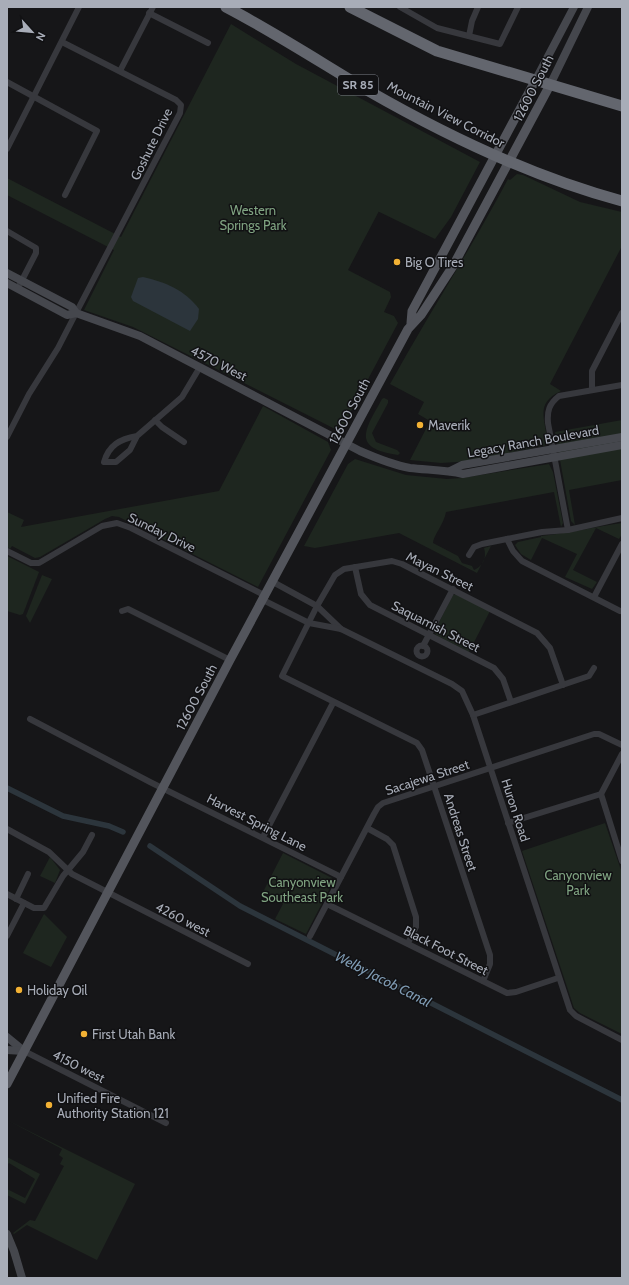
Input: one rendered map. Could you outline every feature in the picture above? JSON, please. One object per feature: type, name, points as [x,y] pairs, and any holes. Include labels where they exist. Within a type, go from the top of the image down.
[{"type":"highway","name":"Mountain View Corridor","points":[[226,7],[396,106],[495,155],[554,180],[622,201]]},
{"type":"highway","points":[[350,7],[437,52],[622,106]]},
{"type":"main road","name":"12600 South","points":[[411,323],[412,311],[574,7]]},
{"type":"main road","name":"12600 South","points":[[7,1084],[230,660],[265,598],[411,323],[420,315],[453,266],[550,85],[588,7]]},
{"type":"main road","name":"4570 West","points":[[7,273],[72,307],[76,313]]},
{"type":"main road","name":"4570 West","points":[[7,283],[67,314],[76,313],[140,336],[347,444]]},
{"type":"main road","name":"Legacy Ranch Boulevard","points":[[347,444],[388,462],[408,467],[450,471],[463,474],[622,437]]},
{"type":"main road","name":"Legacy Ranch Boulevard","points":[[553,454],[622,445]]},
{"type":"main road","points":[[7,1037],[24,1051]]},
{"type":"main road","points":[[7,1050],[24,1051]]},
{"type":"main road","points":[[7,1234],[22,1278]]},
{"type":"street","points":[[7,149],[79,7]]},
{"type":"street","points":[[120,71],[153,7]]},
{"type":"street","points":[[400,7],[438,28],[500,44],[518,7]]},
{"type":"street","points":[[469,36],[472,21],[478,7]]},
{"type":"street","points":[[149,13],[208,43]]},
{"type":"street","name":"Goshute Drive","points":[[62,42],[176,100],[181,105],[180,113],[76,313]]},
{"type":"street","points":[[7,82],[96,131],[65,195]]},
{"type":"street","points":[[7,231],[36,248],[36,253],[17,289]]},
{"type":"street","points":[[7,437],[29,394],[58,348],[76,313]]},
{"type":"street","points":[[592,389],[592,371],[622,313]]},
{"type":"street","points":[[137,436],[122,439],[107,451],[104,462],[116,462],[130,450],[137,436],[182,397],[200,367]]},
{"type":"street","points":[[568,530],[553,454],[547,414],[553,401],[559,396],[622,384]]},
{"type":"street","points":[[155,420],[162,427],[184,442]]},
{"type":"street","points":[[469,554],[478,545],[568,530],[622,518]]},
{"type":"street","name":"Sunday Drive","points":[[7,551],[26,561],[38,563],[102,526],[117,523],[131,528],[265,598]]},
{"type":"street","points":[[507,539],[513,551],[522,560],[620,611]]},
{"type":"street","points":[[594,597],[622,544]]},
{"type":"street","name":"Mayan Street","points":[[282,676],[317,606],[335,575],[344,569],[392,561],[402,564],[453,589],[537,633],[550,648],[563,685]]},
{"type":"street","name":"Saquamish Street","points":[[355,567],[361,594],[370,605],[494,668],[503,679],[511,702]]},
{"type":"street","name":"Huron Road","points":[[273,582],[317,606],[341,629]]},
{"type":"street","points":[[415,665],[419,656],[417,650],[424,647],[430,640],[430,635],[453,589]]},
{"type":"street","name":"Huron Road","points":[[265,598],[309,623],[341,629],[415,665],[452,684],[462,691],[473,715],[558,978],[572,1013],[622,1040]]},
{"type":"street","points":[[122,611],[128,609],[230,660]]},
{"type":"street","points":[[473,715],[589,676],[594,668]]},
{"type":"street","name":"Andreas Street","points":[[282,676],[417,743],[422,750],[490,955],[490,964],[483,981]]},
{"type":"street","points":[[263,837],[333,702]]},
{"type":"street","name":"Harvest Spring Lane","points":[[30,719],[163,788],[341,877]]},
{"type":"street","name":"Sacajewa Street","points":[[310,936],[378,807],[383,803],[594,734],[599,734],[622,745]]},
{"type":"street","points":[[508,823],[601,794],[622,754]]},
{"type":"street","points":[[601,794],[622,861]]},
{"type":"street","points":[[367,828],[387,839],[393,845],[416,917],[416,927],[408,944]]},
{"type":"street","name":"4260 west","points":[[7,829],[49,852],[67,871],[248,964]]},
{"type":"street","points":[[7,894],[36,909],[44,908],[67,871],[79,857],[92,835]]},
{"type":"street","points":[[16,899],[28,874]]},
{"type":"street","points":[[7,936],[24,903]]},
{"type":"street","name":"Black Foot Street","points":[[327,904],[507,993],[516,992],[558,978]]},
{"type":"street","name":"4150 west","points":[[24,1051],[166,1123]]},
{"type":"green space","name":"Western Springs Park","points":[[231,24],[296,64],[480,162],[451,217],[435,239],[379,212],[348,270],[390,292],[391,297],[384,312],[394,316],[398,323],[342,428],[337,430],[133,327],[84,310],[114,250],[7,195],[7,178],[121,237]]},
{"type":"green space","points":[[517,174],[523,175],[580,202],[622,212],[622,246],[550,384],[561,391],[552,396],[544,408],[547,445],[472,461],[441,463],[410,460],[430,421],[418,414],[424,402],[390,384],[508,179],[510,180]]},
{"type":"green space","points":[[384,398],[388,400],[388,403],[372,433],[376,442],[397,450],[400,453],[398,455],[373,448],[368,442],[366,436],[367,428],[382,399]]},
{"type":"green space","points":[[263,406],[328,442],[331,450],[258,587],[119,517],[112,516],[105,519],[40,557],[35,558],[12,546],[10,549],[7,547],[7,512],[24,520],[21,527],[219,491]]},
{"type":"green space","points":[[622,420],[622,480],[569,490],[575,525],[571,521],[555,432]]},
{"type":"green space","points":[[355,459],[406,475],[447,479],[549,464],[553,472],[563,523],[561,527],[554,492],[446,512],[433,543],[458,556],[462,563],[472,566],[474,570],[481,564],[477,573],[399,533],[315,548],[304,546],[348,464]]},
{"type":"green space","points":[[622,523],[622,534],[619,539],[596,528],[573,570],[597,582],[592,589],[565,577],[577,554],[542,538],[531,560],[521,554],[515,545],[518,542],[541,536]]},
{"type":"green space","points":[[491,546],[484,559],[484,548]]},
{"type":"green space","points":[[7,556],[39,572],[23,614],[20,615],[7,611]]},
{"type":"green space","points":[[42,575],[52,579],[30,623],[26,616]]},
{"type":"green space","points":[[457,594],[490,611],[469,652],[436,635],[434,632],[453,595]]},
{"type":"green space","name":"Canyonview Park","points":[[605,823],[622,873],[622,1034],[580,1013],[574,1008],[522,851]]},
{"type":"green space","name":"Canyonview Southeast Park","points":[[283,853],[332,878],[332,884],[306,934],[275,919],[283,904],[262,894]]},
{"type":"green space","points":[[50,857],[60,870],[55,883],[40,876]]},
{"type":"green space","points":[[44,914],[67,937],[51,967],[23,953]]},
{"type":"green space","points":[[7,1120],[135,1184],[97,1260],[27,1225],[14,1234],[13,1233],[30,1220],[35,1221],[64,1166],[60,1164],[63,1158],[59,1155],[62,1149]]},
{"type":"green space","points":[[7,1157],[40,1174],[25,1204],[7,1195],[7,1189],[25,1198],[35,1179],[9,1163],[7,1165]]},
{"type":"shaded area","points":[[143,277],[167,284],[181,292],[193,302],[199,309],[198,319],[190,331],[133,301],[131,297],[138,278]]},
{"type":"waterway","name":"Welby Jacob Canal","points":[[7,788],[63,816],[109,826],[123,832]]},
{"type":"waterway","name":"Welby Jacob Canal","points":[[150,846],[240,906],[622,1100]]},
{"type":"place","name":"Big O Tires","points":[[397,262]]},
{"type":"place","name":"Maverik","points":[[420,425]]},
{"type":"place","name":"Holiday Oil","points":[[19,990]]},
{"type":"place","name":"First Utah Bank","points":[[84,1034]]},
{"type":"place","name":"Unified Fire Authority Station 121","points":[[49,1105]]}]
